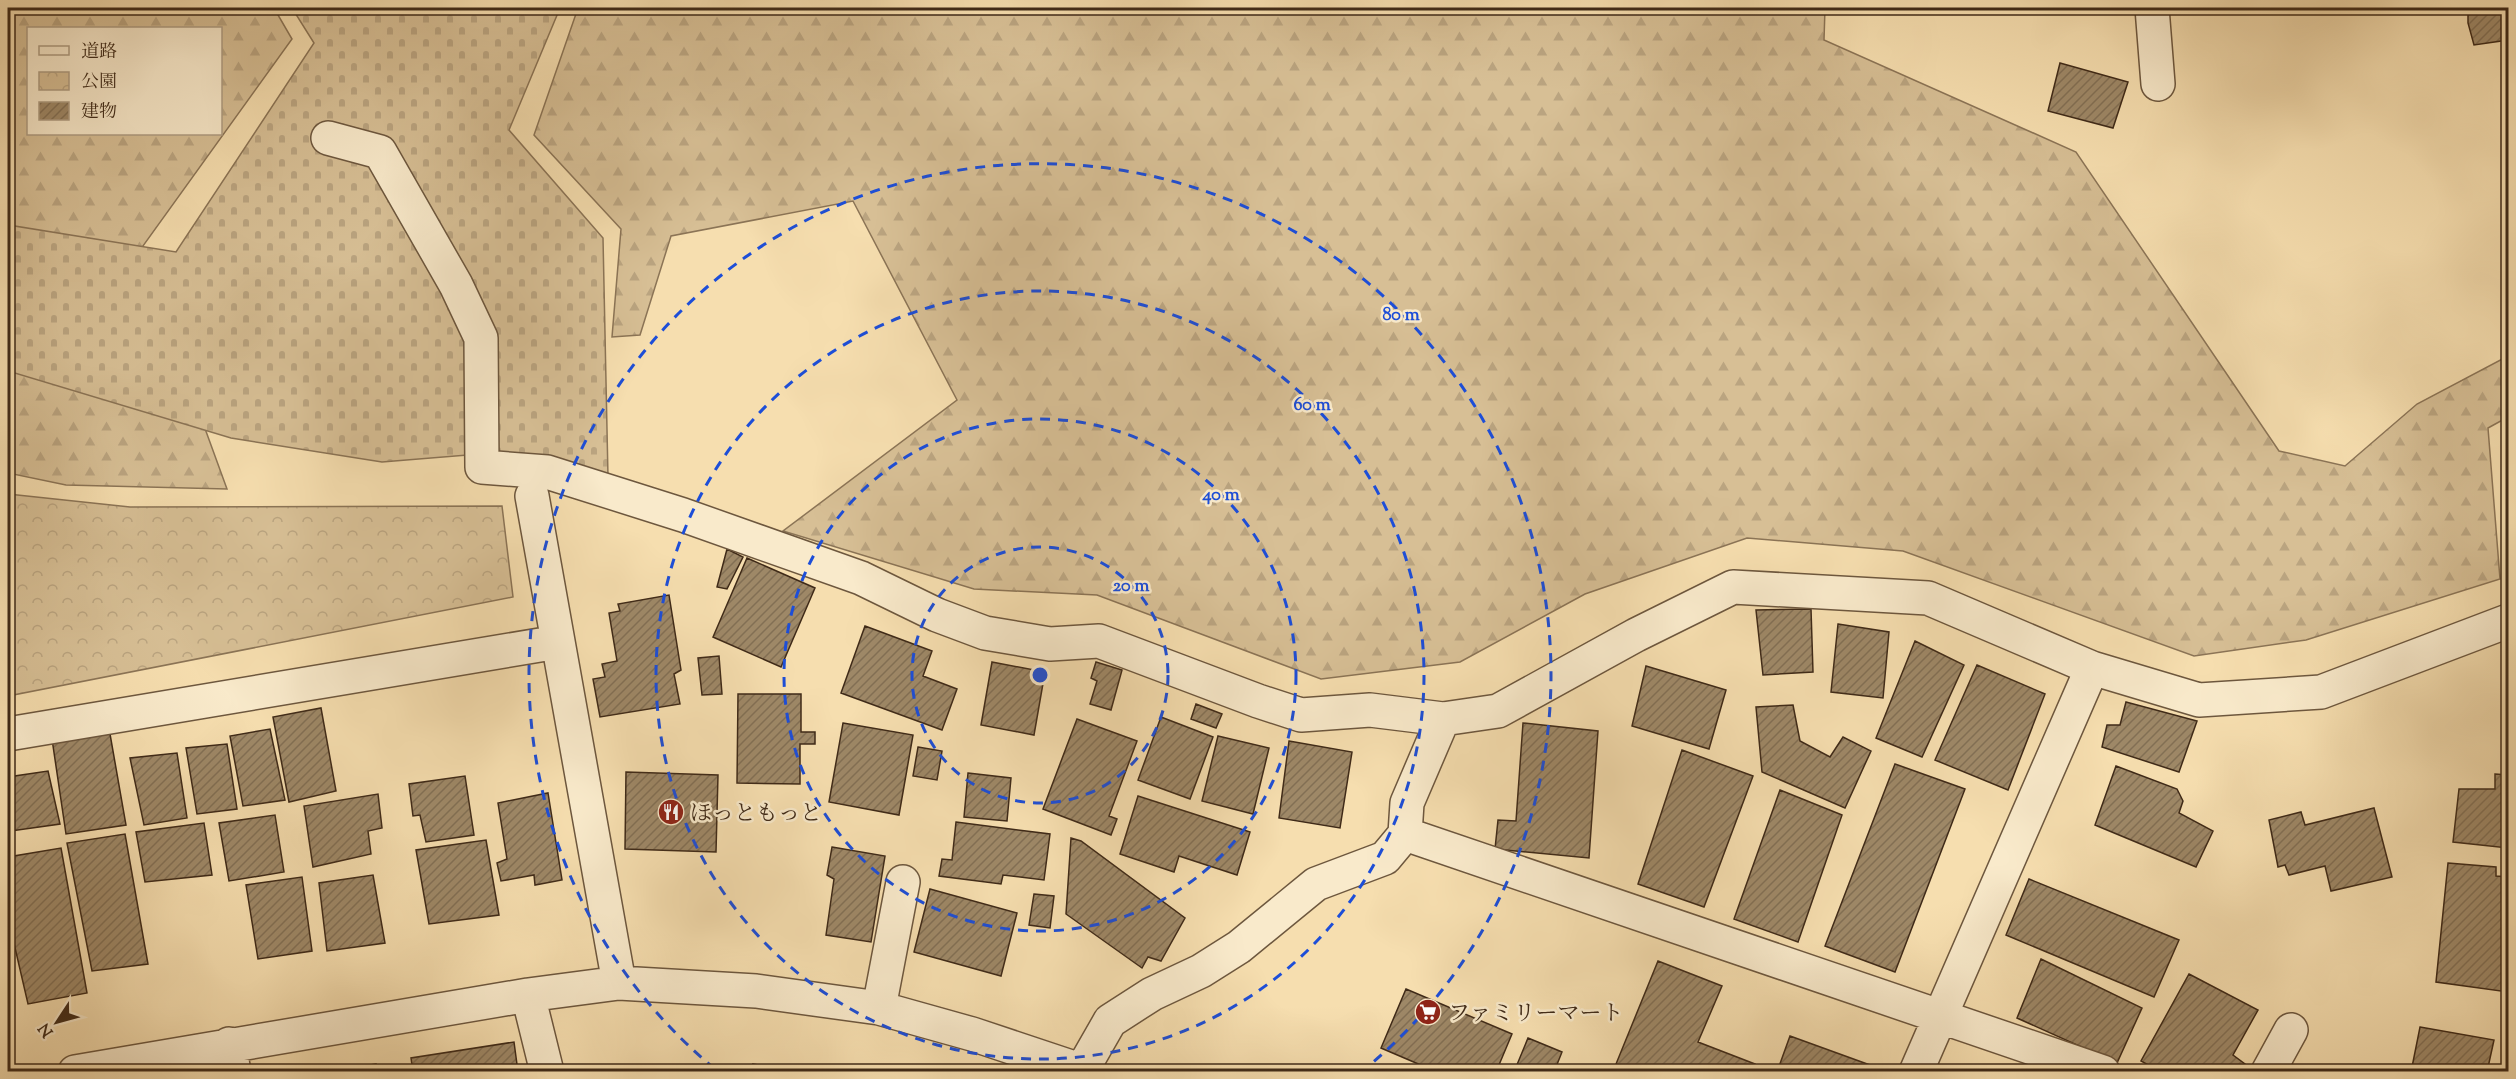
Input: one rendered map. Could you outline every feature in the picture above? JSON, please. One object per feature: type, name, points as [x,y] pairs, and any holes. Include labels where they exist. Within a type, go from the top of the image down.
[{"type":"street","points":[[2152,8],[2158,84]]},
{"type":"street","points":[[328,138],[380,152],[456,285],[481,338],[482,467],[547,472],[683,515],[861,578],[937,615],[985,633],[1050,644],[1099,641],[1301,715],[1370,710],[1443,719],[1498,711],[1636,635],[1733,586],[1928,598],[2092,668],[2199,700],[2321,692],[2508,621]]},
{"type":"street","points":[[532,496],[619,983]]},
{"type":"street","points":[[8,734],[558,642]]},
{"type":"street","points":[[1916,1071],[2092,668]]},
{"type":"street","points":[[75,1071],[232,1058],[528,995],[619,983],[756,991],[879,1008],[972,1034],[1084,1071],[1110,1021],[1152,994],[1201,971],[1239,947],[1316,884],[1385,858],[1406,834],[1407,803],[1443,719]]},
{"type":"street","points":[[1406,834],[2103,1071]]},
{"type":"street","points":[[879,1008],[903,882]]},
{"type":"street","points":[[528,995],[547,1071]]},
{"type":"street","points":[[2268,1071],[2291,1030]]},
{"type":"green space","points":[[8,8],[274,8],[292,39],[140,250],[227,489],[66,485],[8,473]]},
{"type":"green space","points":[[292,8],[560,8],[509,130],[603,238],[608,477],[492,453],[382,462],[231,438],[8,371],[8,225],[176,252],[314,43]]},
{"type":"green space","points":[[578,8],[1825,8],[1824,40],[2076,152],[2279,451],[2345,466],[2417,404],[2508,356],[2508,417],[2488,428],[2500,579],[2306,640],[2194,656],[1903,551],[1747,538],[1585,594],[1460,662],[1321,679],[1097,595],[974,589],[783,531],[957,400],[853,201],[671,236],[640,335],[612,337],[621,229],[534,135]]},
{"type":"green space","points":[[8,494],[130,507],[502,506],[513,597],[8,696]]},
{"type":"building","points":[[2468,8],[2508,8],[2508,40],[2474,45],[2468,23]]},
{"type":"building","points":[[2060,63],[2128,82],[2113,128],[2048,111]]},
{"type":"building","points":[[727,549],[743,557],[727,589],[717,587]]},
{"type":"building","points":[[747,558],[815,588],[781,667],[713,637]]},
{"type":"building","points":[[669,595],[681,670],[674,674],[680,704],[600,717],[593,679],[605,677],[602,664],[617,661],[609,613],[620,611],[618,604]]},
{"type":"building","points":[[1811,609],[1813,672],[1763,675],[1756,610]]},
{"type":"building","points":[[1838,624],[1889,632],[1883,698],[1831,692]]},
{"type":"building","points":[[865,626],[932,651],[923,676],[957,689],[942,730],[841,693]]},
{"type":"building","points":[[1915,641],[1964,665],[1922,757],[1876,738]]},
{"type":"building","points":[[719,656],[722,694],[702,695],[698,658]]},
{"type":"building","points":[[992,662],[1045,672],[1034,735],[981,725]]},
{"type":"building","points":[[1096,662],[1122,670],[1111,710],[1090,704],[1097,681],[1091,678]]},
{"type":"building","points":[[1977,665],[2045,694],[2008,790],[1935,760]]},
{"type":"building","points":[[1646,666],[1726,690],[1709,749],[1632,726]]},
{"type":"building","points":[[738,694],[801,694],[801,732],[815,732],[815,744],[800,744],[800,784],[737,783]]},
{"type":"building","points":[[2126,702],[2197,721],[2179,772],[2102,747],[2107,725],[2120,725]]},
{"type":"building","points":[[1196,704],[1222,714],[1216,728],[1191,719]]},
{"type":"building","points":[[1793,705],[1800,741],[1830,757],[1843,737],[1871,751],[1845,808],[1762,772],[1756,707]]},
{"type":"building","points":[[321,708],[336,791],[289,802],[273,717]]},
{"type":"building","points":[[1161,717],[1213,737],[1190,799],[1138,780]]},
{"type":"building","points":[[1077,719],[1137,741],[1109,816],[1117,819],[1111,835],[1043,809]]},
{"type":"building","points":[[843,723],[913,735],[899,815],[829,802]]},
{"type":"building","points":[[1523,723],[1598,731],[1589,858],[1495,849],[1498,820],[1516,821]]},
{"type":"building","points":[[270,729],[285,800],[243,806],[230,736]]},
{"type":"building","points":[[110,734],[126,825],[66,834],[52,739]]},
{"type":"building","points":[[1218,736],[1269,748],[1253,814],[1202,801]]},
{"type":"building","points":[[1289,741],[1352,752],[1340,828],[1279,818]]},
{"type":"building","points":[[227,744],[237,809],[197,814],[186,748]]},
{"type":"building","points":[[918,747],[942,751],[937,780],[913,776]]},
{"type":"building","points":[[1682,750],[1753,776],[1704,907],[1638,884]]},
{"type":"building","points":[[177,753],[187,818],[144,825],[130,758]]},
{"type":"building","points":[[1895,764],[1965,789],[1895,972],[1825,946]]},
{"type":"building","points":[[2116,766],[2177,789],[2183,801],[2179,813],[2213,831],[2196,867],[2095,825]]},
{"type":"building","points":[[48,771],[60,824],[11,831],[8,816],[8,777]]},
{"type":"building","name":"ほっともっと","points":[[626,772],[718,775],[716,852],[625,849]]},
{"type":"building","points":[[968,773],[1011,778],[1007,821],[964,817]]},
{"type":"building","points":[[2495,774],[2508,775],[2508,848],[2453,842],[2459,789],[2495,789]]},
{"type":"building","points":[[465,776],[474,835],[426,842],[420,815],[413,816],[409,784]]},
{"type":"building","points":[[1780,790],[1842,815],[1798,942],[1734,919]]},
{"type":"building","points":[[548,793],[562,880],[535,885],[534,875],[501,881],[497,863],[507,859],[498,803]]},
{"type":"building","points":[[378,794],[382,828],[368,831],[371,854],[313,867],[304,806]]},
{"type":"building","points":[[1138,796],[1250,832],[1237,875],[1179,856],[1174,872],[1120,854]]},
{"type":"building","points":[[2374,808],[2392,877],[2331,891],[2325,866],[2289,875],[2285,865],[2278,867],[2269,820],[2301,812],[2305,825]]},
{"type":"building","points":[[275,815],[284,872],[229,881],[219,823]]},
{"type":"building","points":[[956,822],[1050,834],[1044,880],[1003,875],[1001,884],[939,876],[942,859],[952,860]]},
{"type":"building","points":[[204,823],[212,875],[145,882],[136,832]]},
{"type":"building","points":[[125,834],[148,964],[92,971],[67,843]]},
{"type":"building","points":[[1071,838],[1081,841],[1185,918],[1161,961],[1148,957],[1142,968],[1066,914]]},
{"type":"building","points":[[486,840],[499,915],[429,924],[416,850]]},
{"type":"building","points":[[832,847],[885,856],[871,942],[826,935],[834,879],[827,875]]},
{"type":"building","points":[[61,848],[87,993],[28,1004],[13,939],[8,939],[8,857]]},
{"type":"building","points":[[2448,863],[2496,867],[2496,876],[2508,877],[2508,992],[2436,982]]},
{"type":"building","points":[[373,875],[385,943],[327,951],[319,883]]},
{"type":"building","points":[[302,877],[312,951],[258,959],[246,885]]},
{"type":"building","points":[[2029,879],[2179,940],[2154,997],[2006,935]]},
{"type":"building","points":[[930,889],[1017,913],[1001,976],[914,952]]},
{"type":"building","points":[[1034,894],[1054,896],[1050,928],[1029,925]]},
{"type":"building","points":[[2041,959],[2142,1008],[2117,1063],[2017,1018]]},
{"type":"building","points":[[1658,961],[1722,986],[1698,1042],[1755,1064],[1752,1072],[1634,1072],[1616,1064]]},
{"type":"building","points":[[2189,974],[2258,1010],[2233,1055],[2245,1064],[2241,1072],[2161,1072],[2141,1061]]},
{"type":"building","name":"ファミリーマート","points":[[1406,989],[1512,1034],[1496,1072],[1437,1072],[1381,1048]]},
{"type":"building","points":[[2420,1027],[2494,1040],[2487,1072],[2411,1072]]},
{"type":"building","points":[[1790,1036],[1870,1065],[1867,1072],[1777,1072]]},
{"type":"building","points":[[1528,1038],[1562,1052],[1556,1067],[1567,1072],[1514,1072]]},
{"type":"building","points":[[514,1042],[518,1072],[413,1072],[411,1058]]},
{"type":"building","points":[[376,1064],[377,1072],[332,1072]]},
{"type":"building","points":[[753,1064],[798,1072],[753,1072]]},
{"type":"building","points":[[1945,1065],[1974,1072],[1943,1072]]},
{"type":"building","points":[[686,1068],[686,1072],[624,1071]]},
{"type":"place","name":"ほっともっと","points":[[671,812]]},
{"type":"place","name":"ファミリーマート","points":[[1428,1012]]}]
